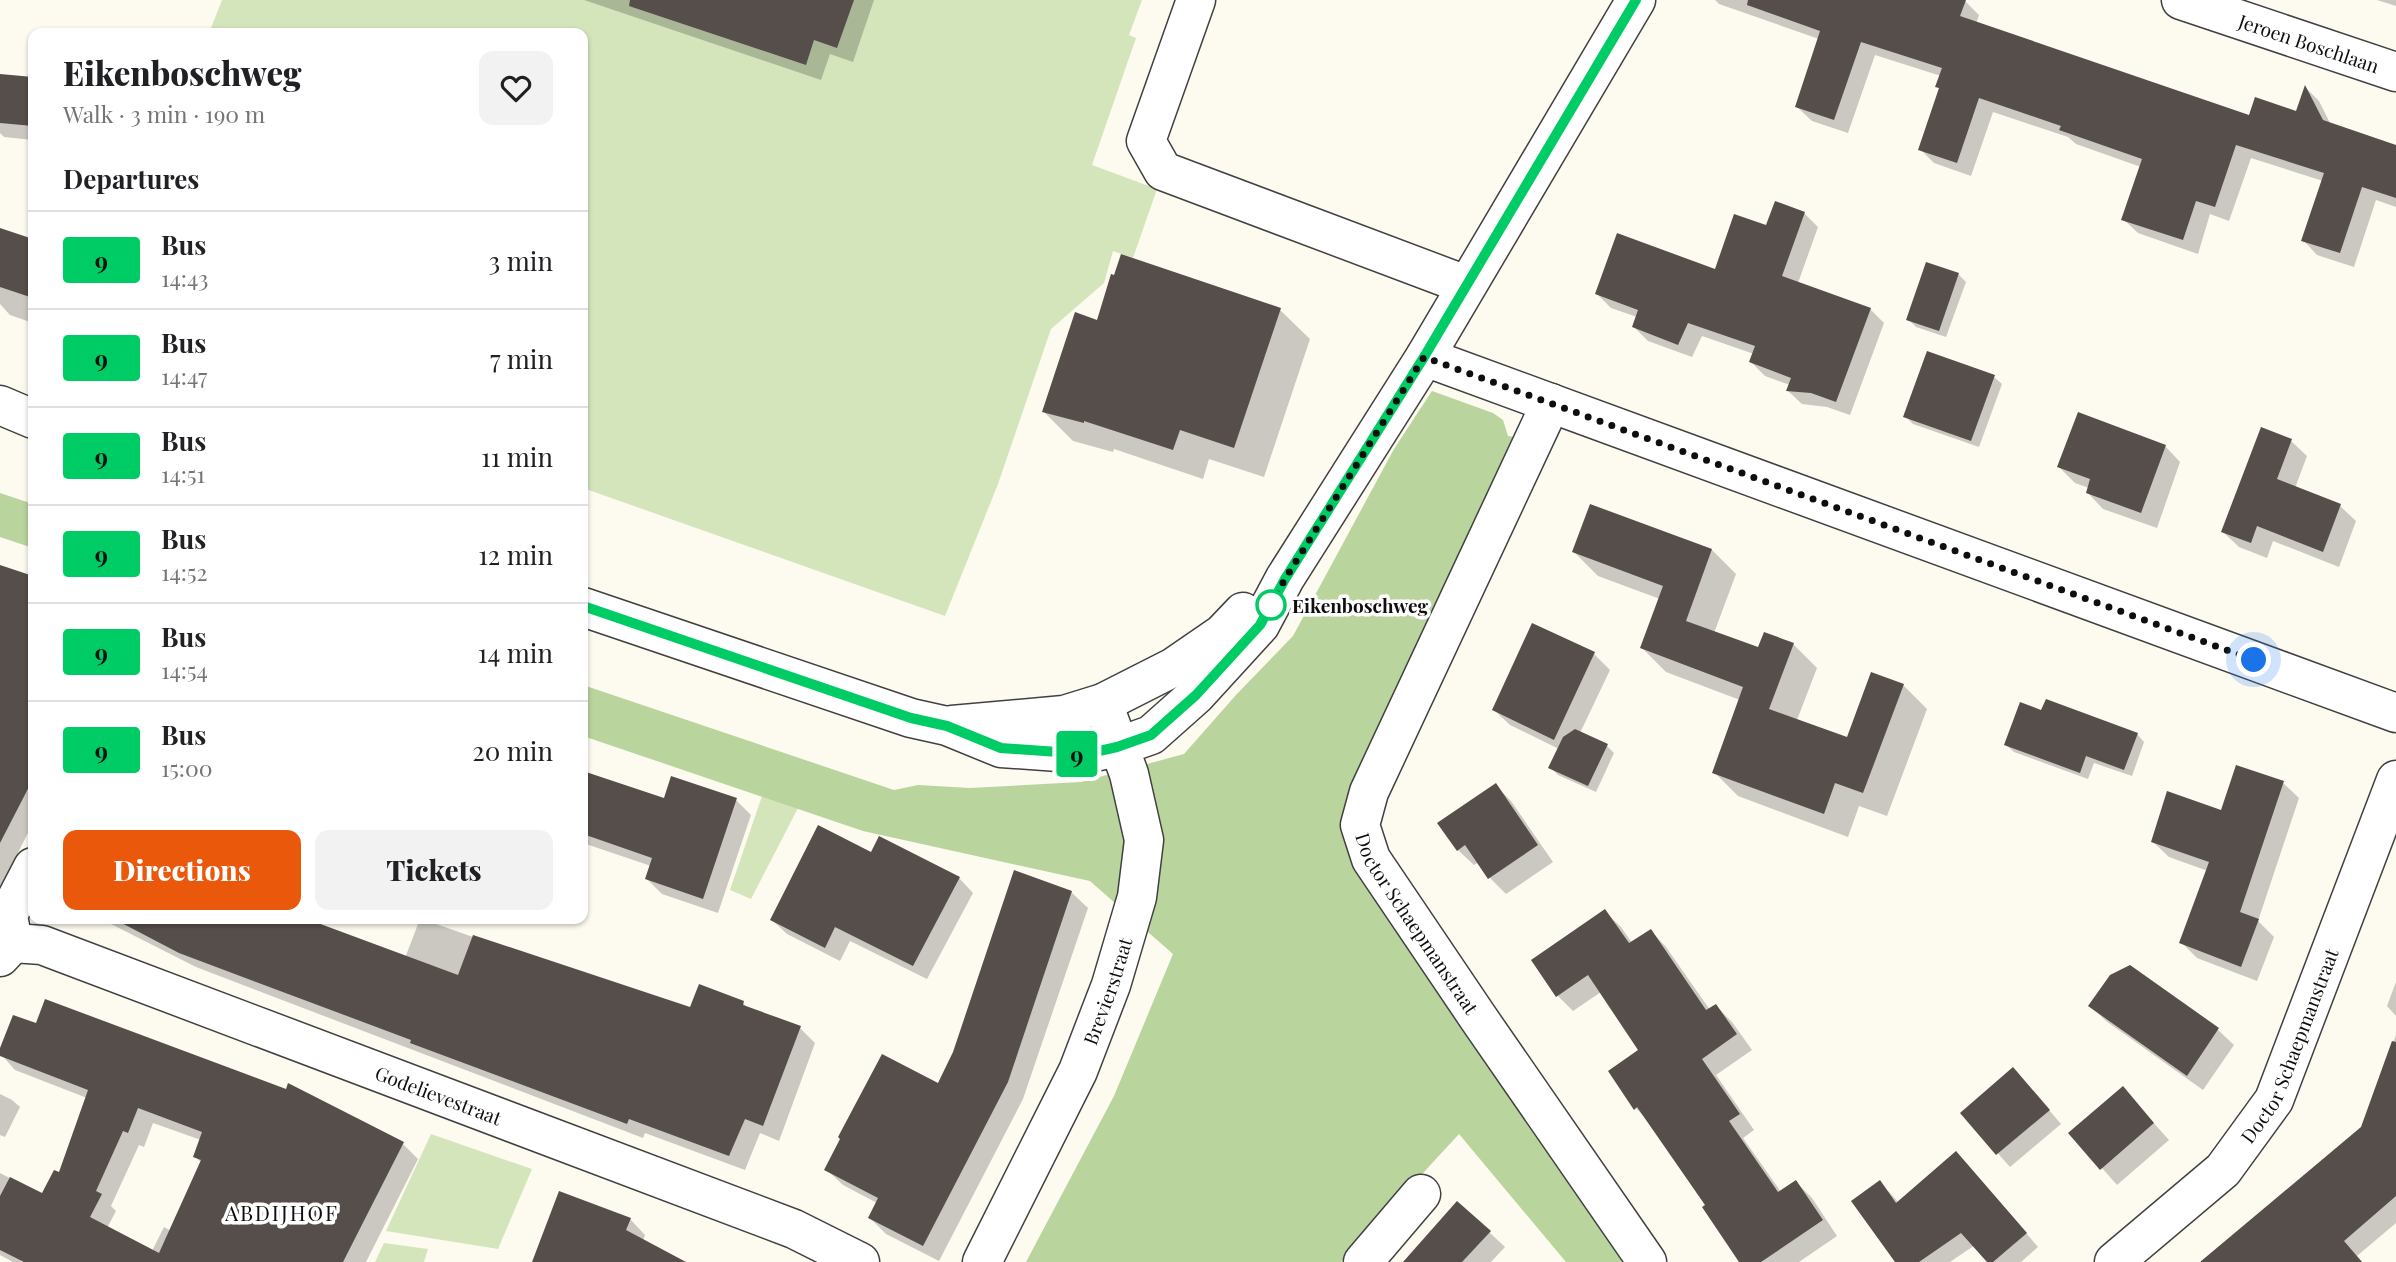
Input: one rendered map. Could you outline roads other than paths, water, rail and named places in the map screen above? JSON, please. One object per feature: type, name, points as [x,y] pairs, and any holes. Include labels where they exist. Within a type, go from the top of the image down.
[{"type":"street","points":[[1196,0],[1146,141],[1163,171],[1466,285]]},
{"type":"street","points":[[588,609],[911,718],[947,726],[1001,748],[1086,754],[1151,735],[1196,695],[1260,625],[1285,579],[1424,357],[1636,0]]},
{"type":"street","name":"Jeroen Boschlaan","points":[[2181,0],[2396,72]]},
{"type":"street","points":[[1424,357],[2396,713]]},
{"type":"street","name":"Doctor Schaepmanstraat","points":[[1551,403],[1369,792],[1360,825],[1371,859],[1647,1262]]},
{"type":"street","points":[[947,726],[1064,715],[1103,703],[1174,667],[1222,634],[1247,608],[1285,579]]},
{"type":"street","name":"Brevierstraat","points":[[982,1262],[1079,1071],[1111,985],[1137,897],[1143,840],[1129,774],[1103,703]]},
{"type":"street","name":"Doctor Schaepmanstraat","points":[[2113,1262],[2223,1170],[2274,1100],[2396,780]]},
{"type":"street","points":[[6,950],[8,915],[28,877]]},
{"type":"street","name":"Godelievestraat","points":[[6,950],[42,945],[794,1229],[860,1262]]},
{"type":"street","points":[[1363,1262],[1421,1194]]},
{"type":"place","name":"Eikenboschweg","points":[[1271,605]]},
{"type":"district","name":"ABDIJHOF","points":[[282,1212]]}]
